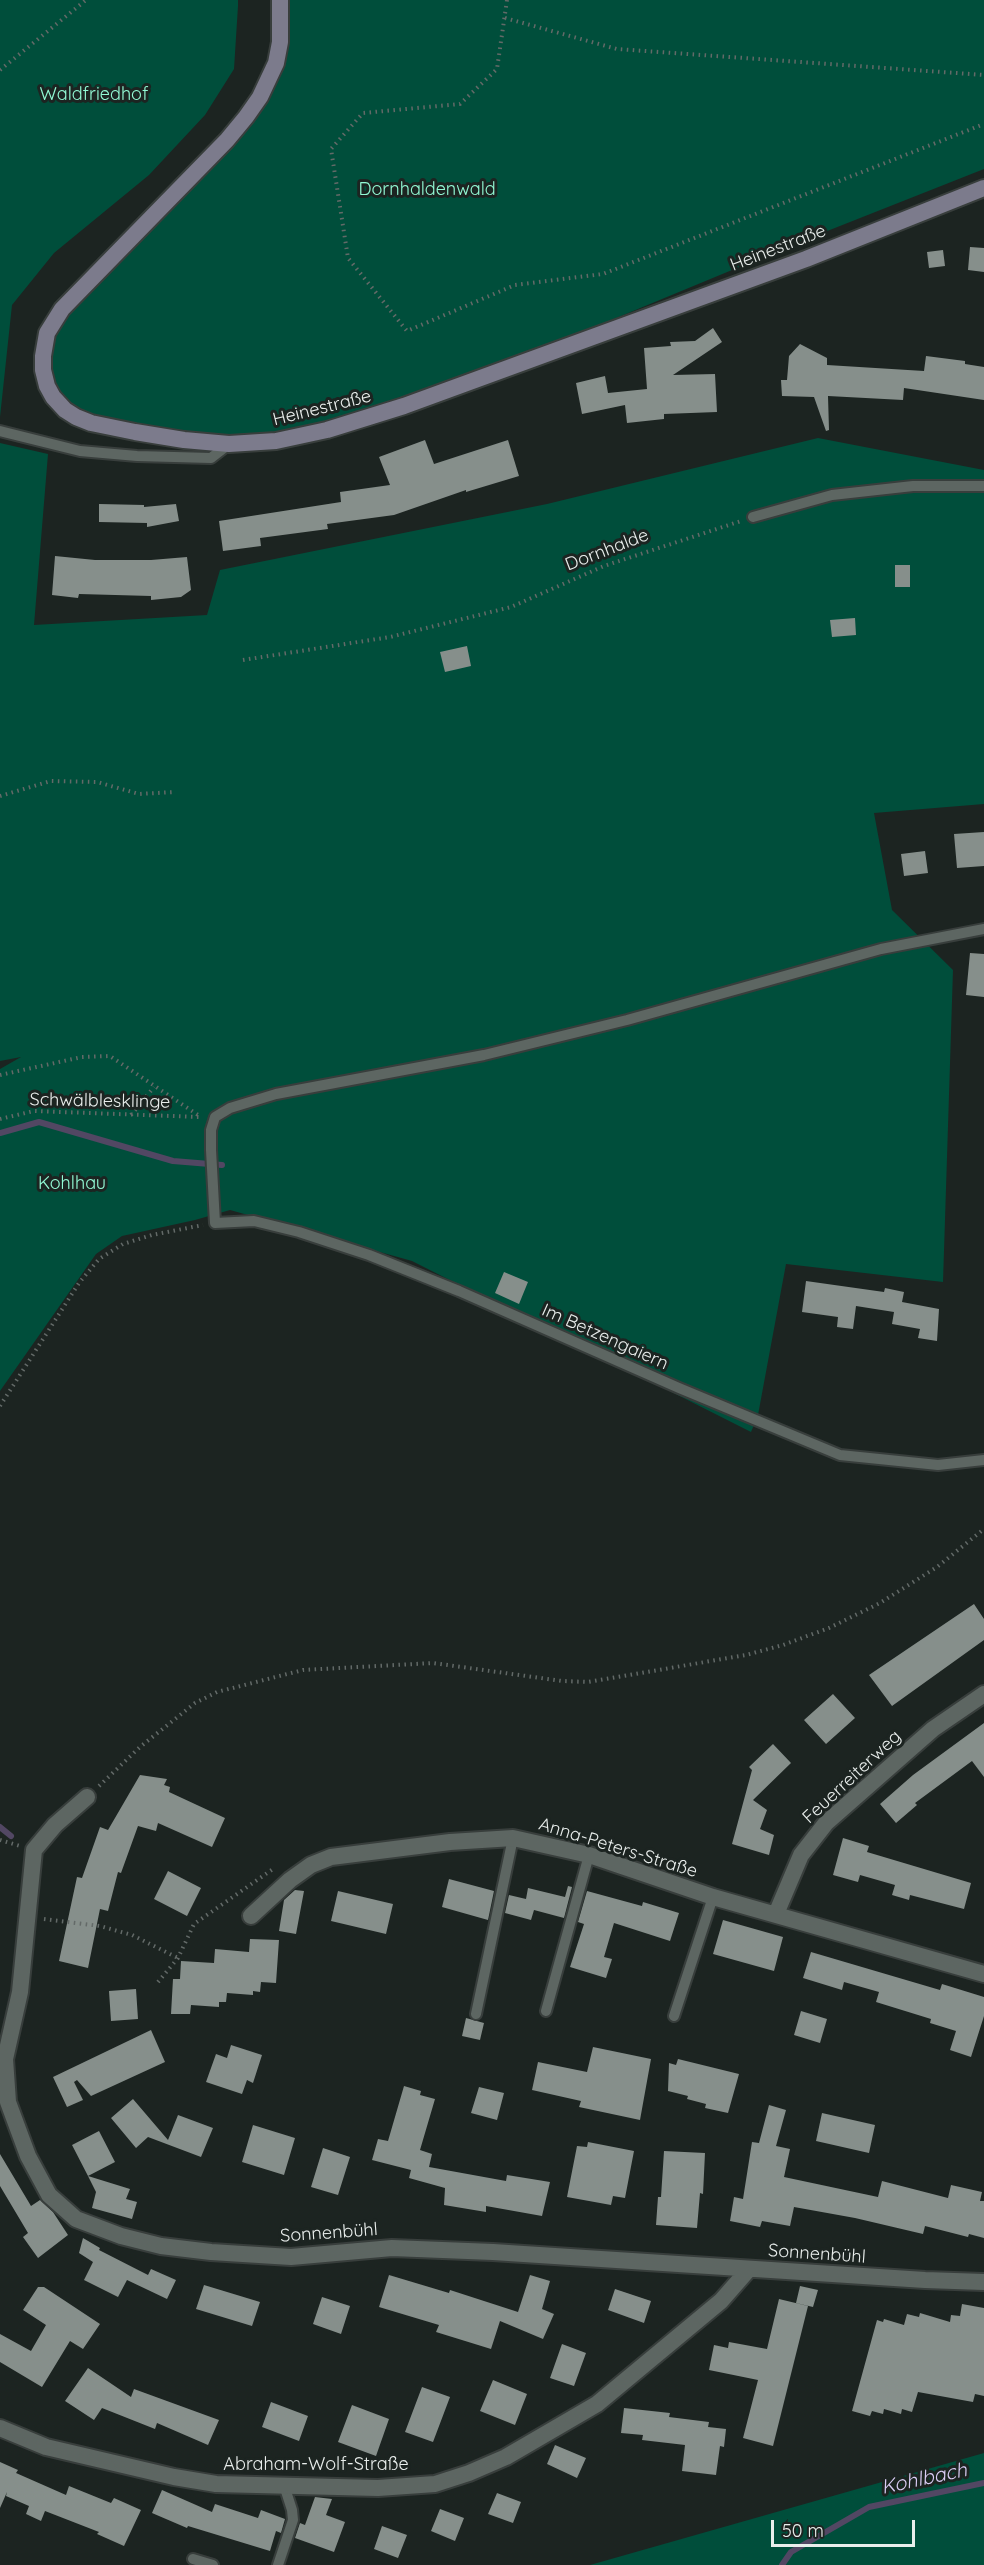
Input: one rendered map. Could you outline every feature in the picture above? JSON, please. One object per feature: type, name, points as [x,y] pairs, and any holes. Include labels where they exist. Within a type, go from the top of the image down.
[{"type":"main road","name":"Heinestraße","points":[[280,0],[280,42],[276,63],[251,110],[227,140],[62,309],[50,328],[44,344],[43,370],[53,397],[65,410],[76,417],[91,423],[135,432],[229,444],[276,441],[327,430],[386,412],[795,263],[984,188]]},
{"type":"street","name":"Feuerreiterweg","points":[[776,1914],[801,1855],[826,1822],[933,1729],[984,1694]]},
{"type":"street","name":"Sonnenbühl","points":[[87,1797],[55,1825],[34,1850],[20,1992],[5,2059],[8,2102],[28,2156],[49,2194],[76,2218],[121,2236],[161,2246],[211,2252],[291,2257],[392,2248],[984,2282]]},
{"type":"street","name":"Anna-Peters-Straße","points":[[251,1916],[290,1880],[311,1865],[331,1857],[450,1842],[513,1838],[589,1855],[713,1897],[984,1974]]},
{"type":"street","name":"Abraham-Wolf-Straße","points":[[0,2428],[46,2447],[174,2477],[216,2484],[378,2488],[435,2484],[469,2473],[506,2457],[597,2404],[721,2301],[749,2269]]},
{"type":"lane","points":[[0,431],[80,451],[137,456],[211,458],[229,444]]},
{"type":"lane","points":[[753,517],[832,495],[913,486],[984,486]]},
{"type":"lane","points":[[216,1223],[211,1176],[211,1130],[215,1118],[230,1108],[276,1094],[484,1055],[627,1020],[881,949],[984,929]]},
{"type":"lane","name":"Im Betzengaiern","points":[[216,1223],[254,1221],[299,1232],[369,1255],[459,1291],[840,1455],[938,1465],[984,1460]]},
{"type":"lane","points":[[476,2014],[513,1838]]},
{"type":"lane","points":[[546,2012],[589,1855]]},
{"type":"lane","points":[[674,2016],[713,1897]]},
{"type":"lane","points":[[278,2565],[292,2520],[292,2510],[284,2485]]},
{"type":"lane","points":[[193,2559],[213,2565]]},
{"type":"path","points":[[0,70],[86,0]]},
{"type":"path","points":[[507,0],[497,69],[460,104],[363,113],[331,149],[348,258],[407,331],[515,285],[603,274],[984,124]]},
{"type":"path","points":[[505,18],[617,49],[984,75]]},
{"type":"path","name":"Dornhalde","points":[[243,660],[390,637],[511,607],[604,566],[753,517]]},
{"type":"path","points":[[0,796],[51,781],[97,782],[139,794],[175,792]]},
{"type":"path","points":[[0,1076],[101,1055],[110,1056],[137,1072],[154,1086],[130,1115]]},
{"type":"path","name":"Schwälblesklinge","points":[[0,1119],[34,1111],[201,1117],[154,1086]]},
{"type":"path","points":[[0,1406],[79,1283],[99,1259],[123,1244],[152,1235],[216,1223]]},
{"type":"path","points":[[87,1797],[140,1747],[195,1703],[217,1692],[303,1670],[433,1663],[562,1682],[588,1682],[746,1655],[783,1645],[829,1628],[880,1603],[937,1567],[984,1529]]},
{"type":"path","points":[[28,1917],[111,1929],[132,1935],[178,1958]]},
{"type":"green space","name":"Waldfriedhof","points":[[0,0],[238,0],[234,69],[205,115],[149,175],[54,253],[12,305],[0,417]]},
{"type":"green space","name":"Dornhaldenwald","points":[[280,0],[984,0],[984,169],[802,241],[404,406],[276,441],[91,423],[53,397],[47,333],[227,140],[270,78]]},
{"type":"green space","name":"Kohlhau","points":[[818,438],[984,470],[984,804],[874,813],[892,910],[953,970],[943,1282],[786,1264],[758,1415],[751,1432],[412,1261],[230,1210],[122,1236],[96,1254],[0,1391],[0,1069],[21,1057],[0,1061],[0,443],[48,454],[34,625],[207,615],[220,570],[547,504]]},
{"type":"green space","points":[[984,2453],[984,2565],[590,2565]]},
{"type":"building","points":[[970,247],[984,248],[984,272],[968,270]]},
{"type":"building","points":[[943,250],[945,266],[929,268],[927,252]]},
{"type":"building","points":[[713,328],[722,342],[673,375],[715,374],[717,412],[664,414],[664,419],[627,423],[625,405],[582,414],[576,383],[605,376],[608,393],[647,389],[644,348],[671,346],[670,342],[695,341]]},
{"type":"building","points":[[800,344],[827,358],[827,365],[924,371],[926,356],[965,361],[965,364],[984,367],[984,400],[904,388],[903,400],[828,396],[829,430],[826,431],[814,397],[782,396],[781,380],[787,380],[789,356]]},
{"type":"building","points":[[425,440],[434,464],[508,440],[519,476],[466,492],[466,490],[394,515],[327,524],[328,529],[260,538],[261,546],[223,551],[219,521],[341,502],[340,492],[390,485],[379,457]]},
{"type":"building","points":[[99,504],[144,505],[144,507],[176,504],[179,521],[147,527],[147,523],[99,522]]},
{"type":"building","points":[[55,556],[95,560],[151,560],[187,557],[191,590],[181,597],[151,600],[151,596],[79,594],[78,598],[52,595]]},
{"type":"building","points":[[895,565],[910,565],[910,587],[895,587]]},
{"type":"building","points":[[855,618],[856,635],[832,637],[830,620]]},
{"type":"building","points":[[467,646],[471,666],[445,672],[440,652]]},
{"type":"building","points":[[984,832],[984,866],[957,868],[954,834]]},
{"type":"building","points":[[925,851],[928,873],[904,876],[901,854]]},
{"type":"building","points":[[970,953],[984,954],[984,997],[966,995]]},
{"type":"building","points":[[504,1272],[528,1282],[519,1304],[495,1293]]},
{"type":"building","points":[[806,1281],[884,1292],[885,1288],[904,1292],[902,1302],[939,1309],[937,1341],[918,1338],[920,1329],[892,1324],[894,1312],[856,1306],[853,1329],[837,1327],[838,1317],[802,1312]]},
{"type":"building","points":[[974,1604],[984,1619],[984,1640],[892,1706],[869,1675]]},
{"type":"building","points":[[833,1694],[855,1718],[826,1744],[804,1720]]},
{"type":"building","points":[[984,1723],[984,1777],[972,1761],[915,1803],[917,1805],[896,1823],[880,1804],[913,1775]]},
{"type":"building","points":[[773,1744],[791,1763],[753,1800],[767,1810],[760,1829],[774,1835],[769,1855],[732,1844],[752,1770],[749,1767]]},
{"type":"building","points":[[140,1775],[167,1779],[164,1785],[170,1787],[169,1792],[225,1818],[212,1847],[158,1823],[156,1831],[138,1826],[121,1873],[118,1872],[108,1911],[100,1909],[88,1968],[59,1961],[77,1877],[82,1878],[100,1827],[108,1830]]},
{"type":"building","points":[[843,1838],[869,1846],[867,1852],[971,1883],[964,1909],[910,1895],[909,1900],[892,1895],[895,1885],[860,1875],[858,1882],[833,1875]]},
{"type":"building","points":[[168,1871],[201,1888],[187,1916],[154,1899]]},
{"type":"building","points":[[449,1879],[494,1891],[488,1920],[442,1907]]},
{"type":"building","points":[[568,1886],[572,1887],[564,1918],[534,1910],[531,1920],[505,1913],[509,1895],[526,1899],[528,1888],[565,1897]]},
{"type":"building","points":[[295,1890],[304,1891],[296,1934],[279,1931],[284,1900]]},
{"type":"building","points":[[338,1891],[393,1904],[386,1934],[331,1921]]},
{"type":"building","points":[[587,1891],[642,1906],[643,1902],[679,1913],[670,1941],[614,1923],[604,1957],[612,1959],[606,1978],[570,1967],[584,1924],[578,1922]]},
{"type":"building","points":[[723,1920],[783,1937],[774,1971],[713,1954]]},
{"type":"building","points":[[250,1939],[279,1940],[276,1983],[261,1982],[260,1992],[253,1991],[253,1995],[227,1993],[226,2002],[219,2002],[219,2007],[191,2005],[190,2014],[171,2014],[173,1979],[180,1979],[181,1961],[214,1963],[215,1949],[249,1952]]},
{"type":"building","points":[[811,1952],[940,1990],[942,1984],[984,1997],[984,2016],[971,2057],[950,2050],[956,2031],[930,2023],[931,2019],[876,2002],[879,1992],[844,1982],[842,1990],[803,1978]]},
{"type":"building","points":[[136,1989],[138,2019],[111,2021],[109,1991]]},
{"type":"building","points":[[801,2011],[827,2019],[820,2043],[794,2035]]},
{"type":"building","points":[[466,2018],[484,2023],[480,2040],[462,2036]]},
{"type":"building","points":[[151,2030],[165,2062],[91,2096],[77,2080],[74,2082],[83,2100],[67,2107],[53,2077]]},
{"type":"building","points":[[231,2045],[262,2055],[253,2083],[247,2080],[242,2094],[206,2082],[216,2054],[227,2058]]},
{"type":"building","points":[[593,2047],[651,2059],[640,2120],[579,2107],[581,2101],[532,2090],[538,2062],[587,2072]]},
{"type":"building","points":[[678,2059],[739,2074],[728,2113],[705,2108],[706,2104],[668,2091],[669,2063],[676,2065]]},
{"type":"building","points":[[404,2086],[421,2091],[420,2095],[435,2099],[420,2150],[432,2154],[429,2167],[506,2181],[507,2175],[550,2182],[542,2216],[486,2206],[486,2212],[444,2205],[445,2188],[409,2178],[411,2170],[372,2160],[378,2139],[388,2141]]},
{"type":"building","points":[[479,2087],[504,2093],[497,2120],[471,2113]]},
{"type":"building","points":[[133,2099],[168,2140],[178,2115],[213,2128],[201,2157],[148,2137],[136,2148],[111,2118]]},
{"type":"building","points":[[769,2105],[786,2110],[776,2146],[790,2149],[784,2177],[878,2197],[882,2181],[948,2198],[951,2185],[982,2192],[980,2201],[984,2201],[984,2238],[969,2234],[968,2237],[925,2226],[923,2234],[794,2207],[790,2226],[762,2221],[760,2227],[730,2221],[734,2197],[743,2199],[752,2142],[759,2143]]},
{"type":"building","points":[[822,2113],[875,2125],[869,2153],[816,2141]]},
{"type":"building","points":[[253,2125],[295,2138],[284,2175],[242,2162]]},
{"type":"building","points":[[99,2131],[115,2162],[88,2176],[72,2145]]},
{"type":"building","points":[[588,2142],[634,2151],[625,2198],[613,2196],[611,2205],[567,2197],[577,2146],[587,2147]]},
{"type":"building","points":[[323,2148],[350,2157],[338,2195],[311,2187]]},
{"type":"building","points":[[664,2151],[705,2153],[703,2194],[700,2193],[697,2228],[656,2225],[658,2197],[661,2197]]},
{"type":"building","points":[[0,2154],[31,2206],[40,2200],[53,2212],[68,2235],[38,2258],[23,2237],[28,2233],[0,2186]]},
{"type":"building","points":[[88,2176],[130,2189],[126,2199],[137,2202],[132,2219],[92,2208],[96,2192]]},
{"type":"building","points":[[83,2238],[100,2248],[99,2250],[148,2275],[151,2269],[176,2280],[167,2299],[127,2280],[118,2297],[84,2280],[93,2262],[79,2253]]},
{"type":"building","points":[[389,2275],[449,2293],[450,2290],[518,2312],[530,2275],[550,2281],[542,2309],[554,2314],[543,2339],[500,2321],[491,2349],[436,2332],[439,2325],[379,2307]]},
{"type":"building","points":[[204,2285],[260,2302],[252,2326],[196,2309]]},
{"type":"building","points":[[800,2286],[818,2290],[813,2307],[796,2303]]},
{"type":"building","points":[[38,2287],[44,2287],[100,2324],[83,2349],[70,2341],[42,2387],[0,2362],[0,2334],[31,2351],[46,2325],[23,2310]]},
{"type":"building","points":[[615,2289],[651,2301],[644,2323],[608,2310]]},
{"type":"building","points":[[322,2297],[350,2306],[341,2334],[313,2324]]},
{"type":"building","points":[[779,2299],[808,2306],[773,2446],[743,2438],[758,2380],[709,2370],[714,2345],[728,2348],[729,2342],[767,2349]]},
{"type":"building","points":[[962,2304],[984,2308],[984,2396],[975,2394],[973,2402],[918,2392],[912,2412],[902,2409],[901,2414],[884,2409],[883,2414],[872,2411],[870,2416],[852,2411],[877,2320],[883,2322],[884,2319],[904,2325],[907,2314],[919,2317],[920,2313],[950,2322],[951,2315],[960,2316]]},
{"type":"building","points":[[562,2344],[586,2353],[574,2386],[550,2378]]},
{"type":"building","points":[[88,2368],[131,2397],[134,2389],[219,2420],[208,2445],[157,2423],[155,2429],[102,2408],[94,2420],[65,2401]]},
{"type":"building","points":[[493,2380],[527,2394],[515,2425],[480,2411]]},
{"type":"building","points":[[422,2387],[450,2397],[433,2442],[405,2432]]},
{"type":"building","points":[[271,2402],[308,2416],[299,2441],[262,2427]]},
{"type":"building","points":[[352,2405],[389,2419],[376,2456],[338,2442]]},
{"type":"building","points":[[624,2408],[670,2413],[669,2417],[709,2422],[708,2427],[726,2429],[724,2447],[720,2446],[716,2475],[682,2471],[685,2445],[642,2440],[643,2435],[621,2433]]},
{"type":"building","points":[[555,2445],[586,2458],[577,2478],[547,2464]]},
{"type":"building","points":[[0,2462],[18,2470],[16,2473],[66,2495],[69,2486],[111,2503],[114,2498],[141,2510],[124,2546],[97,2534],[99,2532],[45,2511],[41,2521],[26,2514],[29,2506],[6,2496],[7,2492],[0,2508]]},
{"type":"building","points":[[162,2490],[212,2512],[215,2504],[258,2518],[261,2510],[285,2519],[281,2533],[276,2531],[270,2551],[188,2526],[187,2528],[152,2513]]},
{"type":"building","points":[[497,2493],[521,2502],[513,2523],[488,2514]]},
{"type":"building","points":[[315,2497],[332,2499],[326,2515],[345,2522],[334,2552],[295,2538],[300,2523],[305,2525]]},
{"type":"building","points":[[440,2509],[464,2518],[455,2541],[431,2531]]},
{"type":"building","points":[[382,2526],[407,2535],[398,2558],[374,2549]]},
{"type":"waterway","name":"Schwälblesklinge","points":[[0,1133],[39,1122],[173,1161],[222,1165]]},
{"type":"waterway","points":[[0,1827],[11,1836]]},
{"type":"waterway","name":"Kohlbach","points":[[782,2565],[791,2552],[869,2507],[984,2483]]}]
